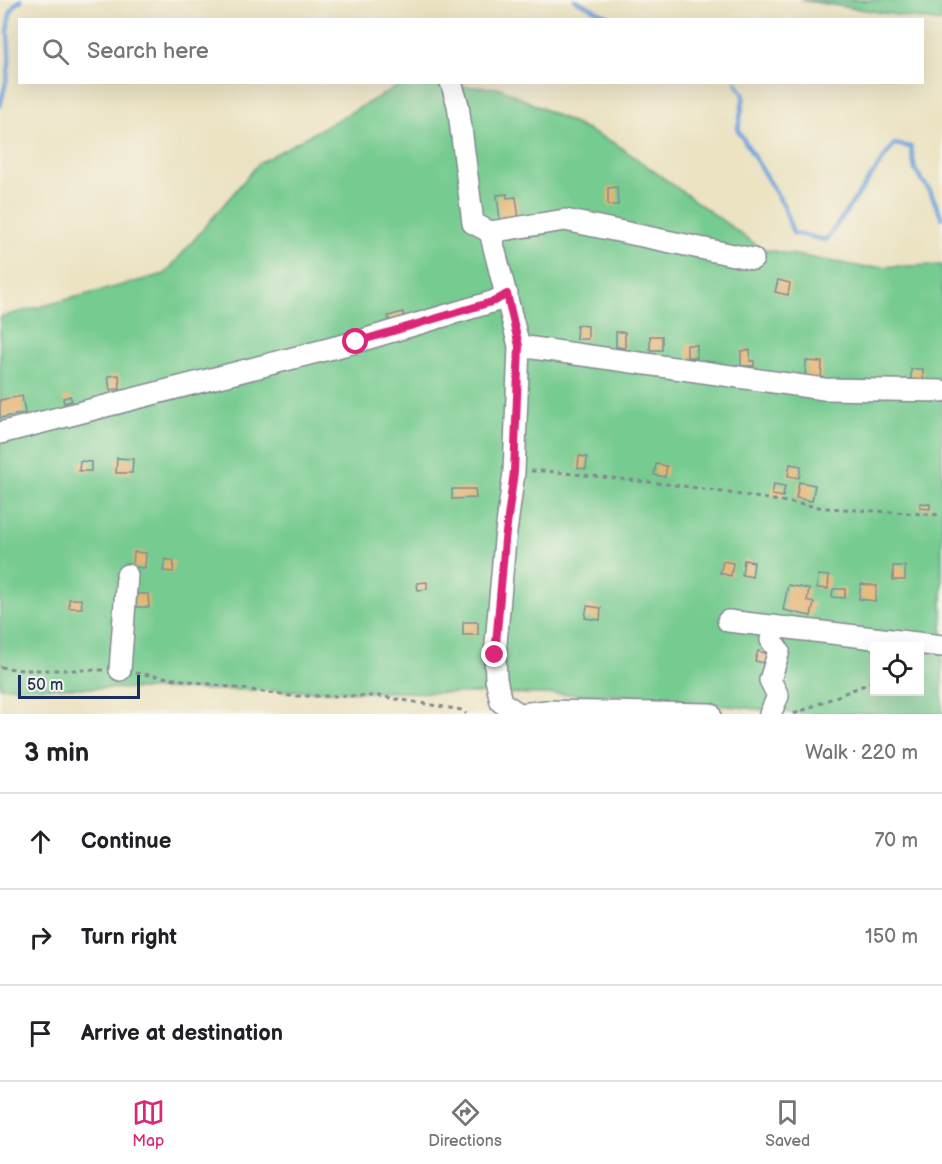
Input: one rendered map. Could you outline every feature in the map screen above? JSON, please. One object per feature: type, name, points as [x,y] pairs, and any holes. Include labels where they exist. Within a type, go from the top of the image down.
[{"type":"lane","points":[[451,84],[458,105],[474,223],[490,232],[565,220],[753,259]]},
{"type":"lane","points":[[490,232],[519,346],[514,472],[505,540],[496,679],[501,702],[520,714],[546,711],[710,714]]},
{"type":"lane","points":[[0,433],[356,342],[495,301],[507,294]]},
{"type":"lane","points":[[519,346],[824,389],[942,392]]},
{"type":"lane","points":[[120,670],[127,574]]},
{"type":"lane","points":[[728,621],[942,646]]},
{"type":"lane","points":[[770,714],[778,696],[770,680],[779,651],[771,640],[774,627]]},
{"type":"path","points":[[514,472],[547,471],[684,486],[825,508],[942,515]]},
{"type":"path","points":[[0,667],[22,670],[120,670],[290,696],[379,696],[462,710],[466,714]]},
{"type":"path","points":[[794,714],[870,683]]},
{"type":"green space","points":[[801,0],[942,0],[942,22]]},
{"type":"green space","points":[[402,84],[500,88],[616,144],[762,249],[863,267],[942,265],[942,714],[805,714],[622,695],[0,687],[0,317],[165,274],[259,163]]},
{"type":"building","points":[[617,187],[618,205],[608,205],[608,188]]},
{"type":"building","points":[[507,194],[507,198],[516,197],[519,219],[500,221],[497,195]]},
{"type":"building","points":[[778,280],[790,283],[788,295],[775,292]]},
{"type":"building","points":[[403,312],[405,321],[391,326],[388,316]]},
{"type":"building","points":[[577,325],[588,326],[588,339],[576,339]]},
{"type":"building","points":[[616,332],[625,332],[625,348],[616,347]]},
{"type":"building","points":[[650,336],[662,336],[662,350],[650,350]]},
{"type":"building","points":[[687,345],[697,345],[697,358],[687,357]]},
{"type":"building","points":[[750,350],[750,361],[754,361],[754,366],[741,366],[741,351]]},
{"type":"building","points":[[806,361],[822,362],[821,380],[805,379]]},
{"type":"building","points":[[911,369],[923,369],[923,384],[911,384]]},
{"type":"building","points":[[119,375],[120,389],[110,390],[108,376]]},
{"type":"building","points":[[22,396],[25,413],[0,418],[0,400]]},
{"type":"building","points":[[70,396],[72,401],[64,403],[63,398]]},
{"type":"building","points":[[579,456],[587,457],[586,469],[578,468]]},
{"type":"building","points":[[117,458],[133,459],[132,473],[116,473]]},
{"type":"building","points":[[80,461],[91,462],[91,471],[79,471]]},
{"type":"building","points":[[656,464],[667,466],[665,477],[654,475]]},
{"type":"building","points":[[790,464],[801,466],[799,478],[788,476]]},
{"type":"building","points":[[799,482],[815,485],[812,501],[796,498]]},
{"type":"building","points":[[774,484],[785,486],[783,497],[772,495]]},
{"type":"building","points":[[452,489],[475,489],[476,498],[452,499]]},
{"type":"building","points":[[920,503],[930,504],[930,509],[920,508]]},
{"type":"building","points":[[134,552],[146,553],[145,568],[133,567]]},
{"type":"building","points":[[165,559],[174,561],[173,572],[163,571]]},
{"type":"building","points":[[744,560],[754,562],[752,577],[742,575]]},
{"type":"building","points":[[723,561],[733,563],[731,576],[720,573]]},
{"type":"building","points":[[893,566],[905,566],[905,580],[893,580]]},
{"type":"building","points":[[818,575],[829,576],[828,589],[817,588]]},
{"type":"building","points":[[427,582],[427,589],[418,590],[417,583]]},
{"type":"building","points":[[861,584],[877,586],[875,601],[859,599]]},
{"type":"building","points":[[788,585],[809,589],[807,601],[814,603],[811,616],[783,610]]},
{"type":"building","points":[[833,589],[845,589],[845,598],[832,597]]},
{"type":"building","points":[[135,594],[148,594],[149,607],[135,607]]},
{"type":"building","points":[[69,599],[81,599],[82,608],[69,608]]},
{"type":"building","points":[[587,606],[601,608],[600,620],[585,618]]},
{"type":"building","points":[[463,622],[478,622],[478,635],[463,635]]},
{"type":"building","points":[[758,651],[770,654],[768,664],[755,661]]},
{"type":"waterway","points":[[0,106],[9,64],[9,20],[11,12],[21,0]]},
{"type":"waterway","points":[[575,0],[612,18]]},
{"type":"waterway","points":[[737,84],[744,95],[738,130],[784,206],[793,233],[826,240],[894,144],[911,147],[915,170],[930,191],[942,218]]},
{"type":"route","points":[[356,342],[495,301],[507,294],[519,346],[514,472],[505,540],[501,607],[495,655]]}]
